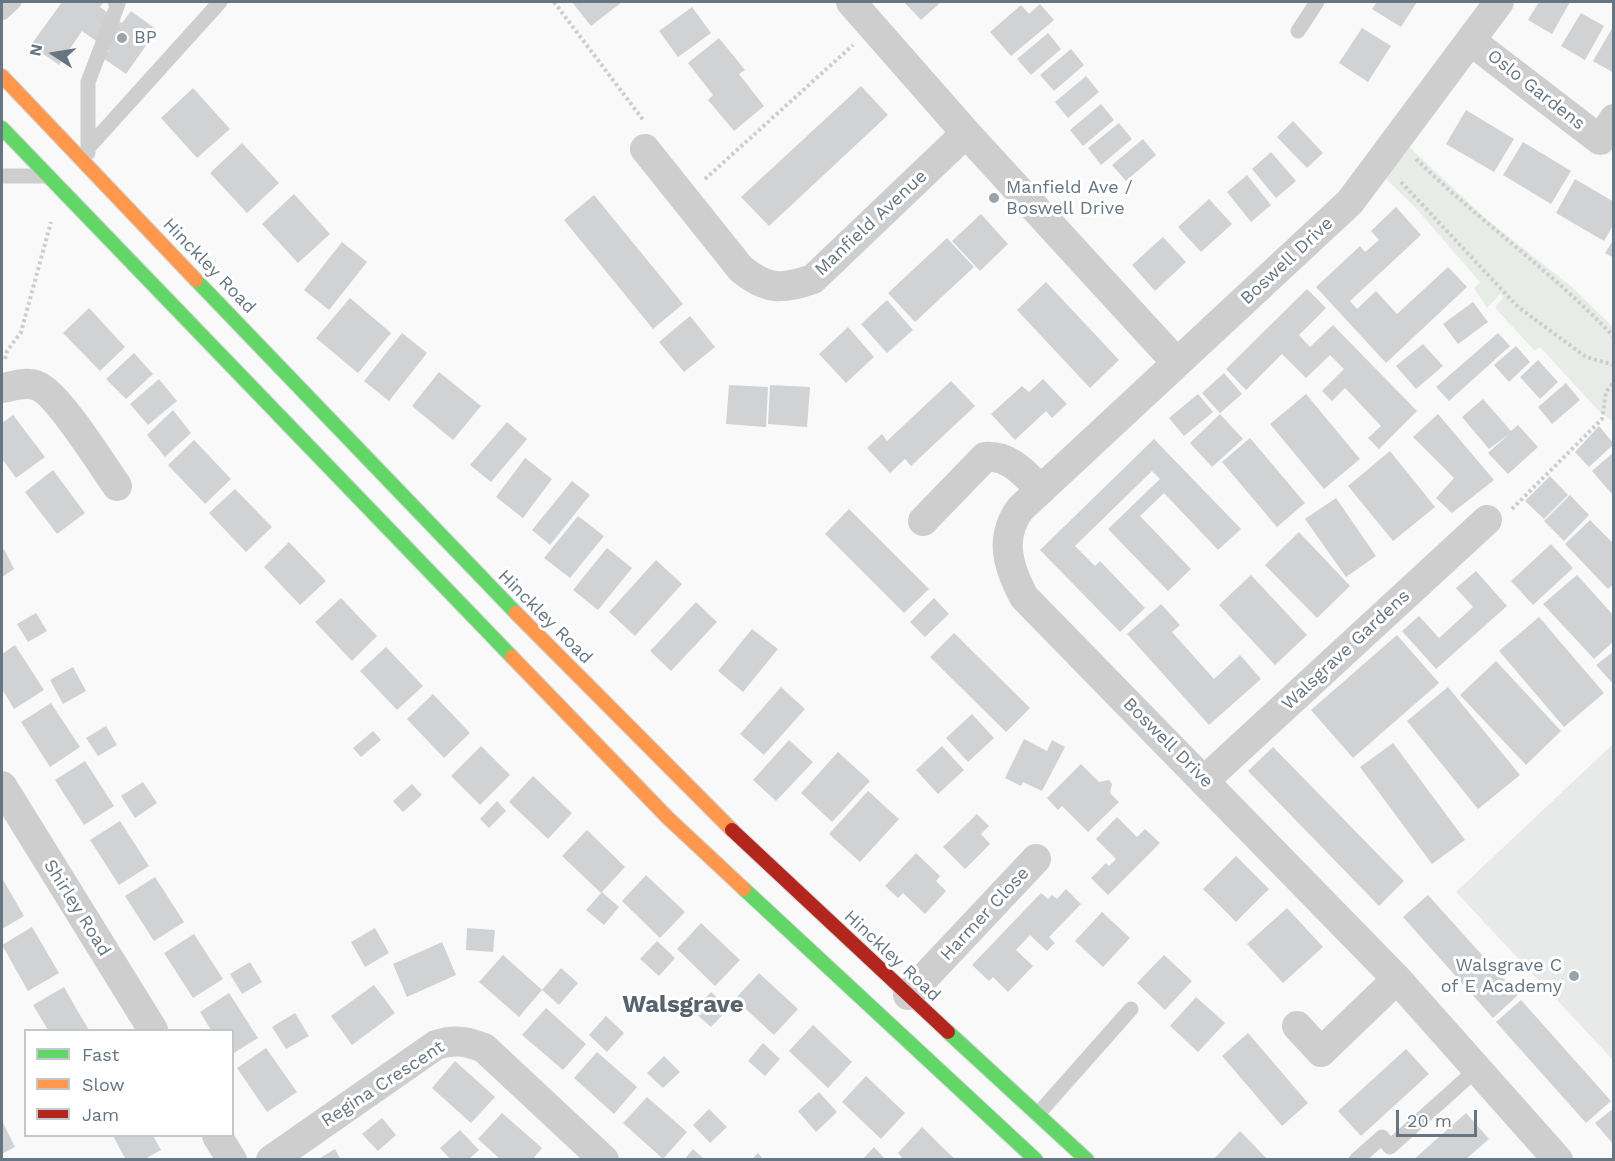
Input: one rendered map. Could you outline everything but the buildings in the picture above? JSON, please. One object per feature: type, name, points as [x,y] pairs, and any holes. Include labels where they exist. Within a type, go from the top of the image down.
[{"type":"highway","name":"Hinckley Road","points":[[2,76],[463,560],[744,842],[1087,1160]]},
{"type":"highway","points":[[2,128],[51,176],[668,818],[1036,1160]]},
{"type":"street","points":[[851,2],[966,133],[1177,363]]},
{"type":"street","name":"Boswell Drive","points":[[1498,2],[1389,151],[1341,211],[1020,510],[1007,535],[1008,556],[1013,577],[1024,597],[1397,979],[1477,1069],[1546,1155]]},
{"type":"street","name":"Oslo Gardens","points":[[1471,41],[1609,136]]},
{"type":"street","name":"Manfield Avenue","points":[[645,149],[741,269],[758,282],[777,287],[795,285],[813,279],[966,133]]},
{"type":"street","points":[[2,379],[40,387],[56,401],[117,486]]},
{"type":"street","points":[[923,521],[985,457],[996,456],[1008,461],[1041,490]]},
{"type":"street","name":"Walsgrave Gardens","points":[[1205,780],[1487,520]]},
{"type":"street","name":"Shirley Road","points":[[2,786],[152,1029]]},
{"type":"street","name":"Harmer Close","points":[[908,995],[1036,859]]},
{"type":"street","points":[[1297,1026],[1321,1052],[1397,979]]},
{"type":"street","name":"Regina Crescent","points":[[271,1160],[436,1045],[450,1040],[466,1041],[484,1048],[604,1160]]},
{"type":"street","points":[[219,1137],[232,1160]]},
{"type":"lane","points":[[2,13],[14,2]]},
{"type":"lane","points":[[88,165],[88,82],[118,4],[115,2]]},
{"type":"lane","points":[[87,148],[220,2]]},
{"type":"lane","points":[[1298,31],[1317,2]]},
{"type":"lane","points":[[2,176],[51,176]]},
{"type":"lane","points":[[1038,1114],[1131,1009]]},
{"type":"lane","points":[[1356,1160],[1382,1137],[1390,1147],[1477,1069]]},
{"type":"path","points":[[554,2],[645,122],[645,149]]},
{"type":"path","points":[[684,198],[873,26]]},
{"type":"path","points":[[1389,151],[1581,303],[1614,337]]},
{"type":"path","points":[[1389,151],[1518,306],[1586,357],[1614,365]]},
{"type":"path","points":[[2,379],[6,351],[21,332],[51,220],[71,199]]},
{"type":"path","points":[[1487,520],[1510,511],[1602,419],[1606,392],[1614,382]]},
{"type":"shaded area","points":[[1407,145],[1485,218],[1572,287],[1613,327],[1613,422],[1597,409],[1540,347],[1535,351],[1495,308],[1503,297],[1501,293],[1487,308],[1474,288],[1480,282],[1413,205],[1383,176]]},
{"type":"shaded area","name":"Walsgrave C of E Academy","points":[[1613,744],[1613,1060],[1456,892]]},
{"type":"traffic: fast","points":[[2,128],[512,657]]},
{"type":"traffic: fast","points":[[196,280],[516,613]]},
{"type":"traffic: fast","points":[[744,889],[1036,1160]]},
{"type":"traffic: fast","points":[[948,1032],[1087,1160]]},
{"type":"traffic: slow","points":[[2,76],[196,280]]},
{"type":"traffic: slow","points":[[516,613],[732,830]]},
{"type":"traffic: slow","points":[[512,657],[668,818],[744,889]]},
{"type":"traffic: jam","points":[[732,830],[948,1032]]},
{"type":"place","name":"BP","points":[[122,38]]},
{"type":"place","name":"Manfield Ave / Boswell Drive","points":[[994,198]]},
{"type":"place","name":"Walsgrave C of E Academy","points":[[1574,976]]},
{"type":"district","name":"Walsgrave","points":[[683,1005]]}]
